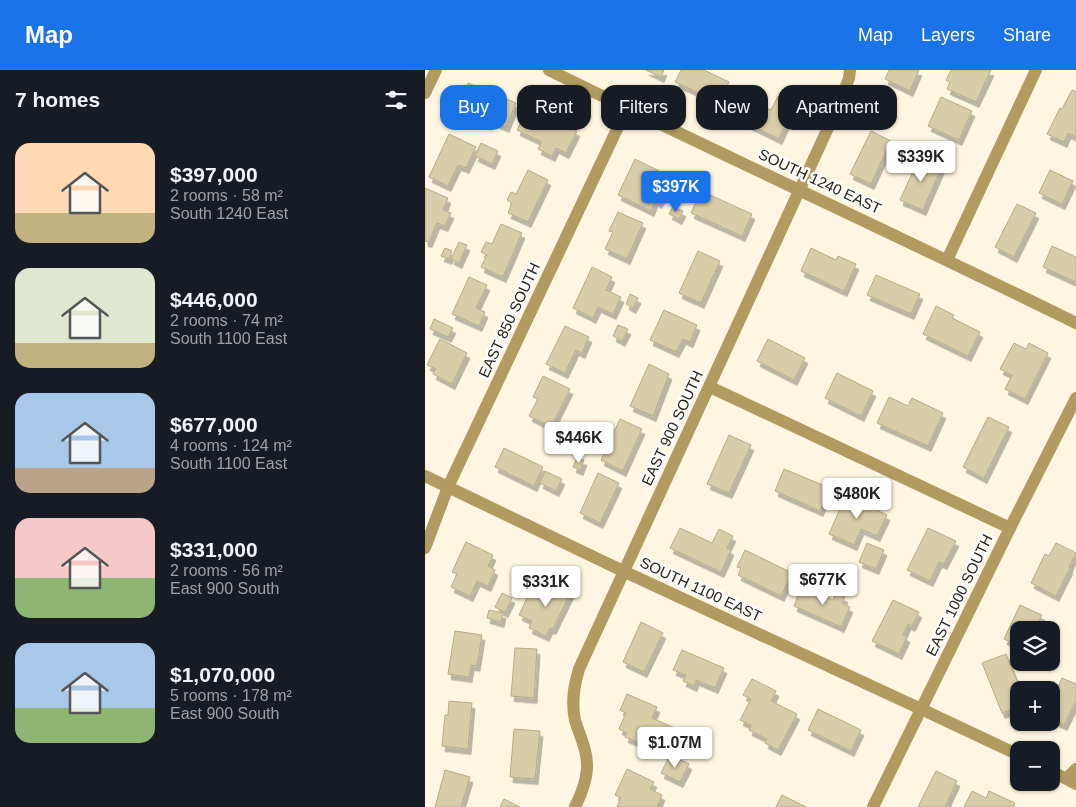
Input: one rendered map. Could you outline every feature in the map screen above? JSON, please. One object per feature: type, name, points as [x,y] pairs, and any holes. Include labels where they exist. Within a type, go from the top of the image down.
[{"type":"street","points":[[425,93],[436,70]]},
{"type":"street","name":"SOUTH 1240 EAST","points":[[549,70],[601,95]]},
{"type":"street","name":"EAST 900 SOUTH","points":[[575,807],[585,783],[587,769],[584,744],[573,708],[575,681],[579,669],[840,102],[850,70]]},
{"type":"street","points":[[947,260],[1036,70]]},
{"type":"street","name":"EAST 850 SOUTH","points":[[425,548],[448,487],[617,130]]},
{"type":"street","name":"SOUTH 1240 EAST","points":[[674,130],[800,189],[1076,324]]},
{"type":"street","points":[[710,387],[1009,528]]},
{"type":"street","name":"EAST 1000 SOUTH","points":[[873,807],[1009,528],[1076,398]]},
{"type":"street","name":"SOUTH 1100 EAST","points":[[425,476],[623,572],[1010,751]]},
{"type":"street","points":[[1060,773],[1073,777]]},
{"type":"building","points":[[646,70],[664,70],[661,77]]},
{"type":"building","points":[[681,70],[704,70],[729,82],[728,85],[696,85],[696,92],[686,87],[686,85],[675,82]]},
{"type":"building","points":[[889,70],[919,70],[910,91],[885,79]]},
{"type":"building","points":[[951,70],[991,70],[976,102],[947,89],[950,82],[946,80]]},
{"type":"building","points":[[1072,90],[1076,92],[1076,137],[1068,133],[1064,142],[1047,134],[1060,108],[1062,109]]},
{"type":"building","points":[[778,96],[778,130],[783,130],[779,139],[760,130],[768,130],[768,109],[771,110]]},
{"type":"building","points":[[941,97],[972,111],[959,140],[928,126]]},
{"type":"building","points":[[507,99],[516,103],[507,125]]},
{"type":"building","points":[[517,130],[577,131],[566,153],[556,148],[552,156],[538,149],[542,142]]},
{"type":"building","points":[[871,131],[891,141],[871,184],[850,174]]},
{"type":"building","points":[[449,134],[476,147],[466,168],[458,165],[448,186],[429,177]]},
{"type":"building","points":[[481,143],[498,151],[492,164],[475,156]]},
{"type":"building","points":[[920,156],[942,166],[923,210],[900,200]]},
{"type":"building","points":[[635,159],[667,175],[659,192],[664,194],[659,203],[655,201],[651,211],[618,195]]},
{"type":"building","points":[[528,170],[548,180],[528,222],[508,213],[512,203],[507,200],[511,192],[516,194]]},
{"type":"building","points":[[1050,170],[1073,181],[1062,204],[1039,193]]},
{"type":"building","points":[[425,188],[448,198],[443,210],[451,213],[445,226],[437,223],[429,242],[425,241]]},
{"type":"building","points":[[701,191],[752,214],[742,236],[691,213]]},
{"type":"building","points":[[1017,204],[1036,213],[1014,257],[995,247]]},
{"type":"building","points":[[673,207],[683,211],[679,219],[669,214]]},
{"type":"building","points":[[618,212],[643,223],[627,259],[605,249],[613,232],[609,231]]},
{"type":"building","points":[[501,224],[522,233],[503,277],[481,267],[487,255],[481,252],[486,242],[492,244]]},
{"type":"building","points":[[459,242],[467,245],[459,263],[451,259]]},
{"type":"building","points":[[1052,246],[1076,257],[1076,282],[1043,267]]},
{"type":"building","points":[[445,248],[452,251],[449,259],[441,256]]},
{"type":"building","points":[[811,248],[836,260],[838,256],[856,264],[844,291],[801,271]]},
{"type":"building","points":[[698,251],[720,261],[701,303],[679,293]]},
{"type":"building","points":[[592,267],[612,277],[606,290],[621,297],[613,314],[598,307],[593,318],[573,308]]},
{"type":"building","points":[[876,275],[920,294],[911,314],[867,295]]},
{"type":"building","points":[[469,277],[487,285],[476,308],[485,312],[479,326],[452,314]]},
{"type":"building","points":[[630,294],[638,298],[633,308],[626,304]]},
{"type":"building","points":[[936,306],[954,315],[952,318],[980,332],[968,356],[923,334]]},
{"type":"building","points":[[664,310],[697,325],[690,342],[683,339],[676,352],[650,340]]},
{"type":"building","points":[[434,319],[453,328],[448,337],[430,329]]},
{"type":"building","points":[[618,325],[628,329],[622,341],[613,336]]},
{"type":"building","points":[[565,326],[589,337],[582,353],[576,350],[565,373],[546,364]]},
{"type":"building","points":[[440,339],[467,353],[452,384],[433,374],[436,369],[427,365]]},
{"type":"building","points":[[768,339],[805,358],[794,380],[757,361]]},
{"type":"building","points":[[1014,343],[1026,349],[1029,343],[1048,353],[1025,399],[1005,389],[1012,375],[1000,369]]},
{"type":"building","points":[[649,364],[669,374],[653,416],[630,406]]},
{"type":"building","points":[[837,373],[873,391],[861,416],[825,398]]},
{"type":"building","points":[[543,376],[570,389],[551,427],[529,416],[538,399],[533,397]]},
{"type":"building","points":[[889,397],[908,406],[912,398],[943,413],[928,446],[877,423]]},
{"type":"building","points":[[988,417],[1009,427],[984,478],[963,467]]},
{"type":"building","points":[[620,419],[642,429],[623,471],[601,460]]},
{"type":"building","points":[[592,422],[601,426],[596,438],[587,434]]},
{"type":"building","points":[[729,435],[751,445],[729,493],[707,484]]},
{"type":"building","points":[[504,448],[543,467],[534,486],[495,467]]},
{"type":"building","points":[[577,458],[584,460],[580,470],[573,467]]},
{"type":"building","points":[[784,469],[830,488],[820,511],[775,491]]},
{"type":"building","points":[[545,471],[562,479],[556,491],[540,483]]},
{"type":"building","points":[[598,473],[619,483],[600,523],[580,513]]},
{"type":"building","points":[[846,495],[856,500],[858,497],[872,503],[870,507],[887,515],[877,536],[861,529],[854,545],[829,534]]},
{"type":"building","points":[[680,528],[712,543],[719,529],[733,536],[727,548],[731,550],[721,572],[670,548]]},
{"type":"building","points":[[928,528],[956,541],[944,564],[939,562],[930,581],[907,570]]},
{"type":"building","points":[[466,542],[493,555],[488,566],[495,570],[488,586],[477,581],[470,596],[451,587],[457,574],[452,572]]},
{"type":"building","points":[[867,543],[884,550],[876,569],[859,562]]},
{"type":"building","points":[[1056,543],[1076,553],[1056,596],[1031,583],[1045,554],[1049,556]]},
{"type":"building","points":[[745,550],[792,573],[781,596],[738,575],[741,568],[737,567]]},
{"type":"building","points":[[550,580],[572,590],[553,629],[550,628],[546,636],[529,628],[532,621],[519,615],[529,594],[541,599]]},
{"type":"building","points":[[802,586],[833,600],[836,593],[845,597],[842,603],[850,607],[841,627],[794,606]]},
{"type":"building","points":[[502,593],[512,598],[505,612],[495,607]]},
{"type":"building","points":[[893,600],[919,612],[912,626],[908,624],[903,635],[907,637],[899,654],[872,641]]},
{"type":"building","points":[[1020,605],[1042,615],[1039,621],[1012,621]]},
{"type":"building","points":[[489,610],[503,613],[501,622],[487,618]]},
{"type":"building","points":[[641,622],[663,633],[644,672],[623,662]]},
{"type":"building","points":[[1010,626],[1010,642],[1004,639]]},
{"type":"building","points":[[455,631],[482,635],[477,666],[471,665],[469,677],[448,674]]},
{"type":"building","points":[[515,648],[537,649],[534,698],[511,696]]},
{"type":"building","points":[[682,650],[724,668],[715,688],[696,680],[694,686],[683,681],[686,675],[673,670]]},
{"type":"building","points":[[1006,654],[1010,664],[1010,671],[1013,671],[1017,681],[1010,681],[1010,710],[1002,713],[982,663]]},
{"type":"building","points":[[1062,678],[1076,684],[1076,703],[1064,725],[1060,723],[1060,682]]},
{"type":"building","points":[[752,679],[776,691],[771,701],[797,714],[778,750],[765,743],[767,739],[749,730],[751,725],[740,720],[751,699],[743,695]]},
{"type":"building","points":[[627,694],[657,707],[652,718],[677,729],[667,753],[643,742],[642,744],[625,737],[627,733],[619,729],[626,713],[620,710]]},
{"type":"building","points":[[449,701],[472,703],[468,749],[442,746],[445,715],[448,715]]},
{"type":"building","points":[[818,709],[861,730],[851,751],[808,730]]},
{"type":"building","points":[[514,729],[540,731],[535,779],[510,777]]},
{"type":"building","points":[[670,755],[689,764],[680,782],[661,773]]},
{"type":"building","points":[[627,769],[654,782],[650,789],[662,795],[657,807],[617,807],[621,798],[615,795]]},
{"type":"building","points":[[445,770],[470,777],[461,807],[435,807]]},
{"type":"building","points":[[936,771],[957,781],[945,807],[918,807]]},
{"type":"building","points":[[972,791],[986,798],[989,791],[1015,803],[1013,807],[964,807]]},
{"type":"building","points":[[782,795],[806,807],[776,807]]},
{"type":"building","points":[[504,799],[520,807],[500,807]]}]
